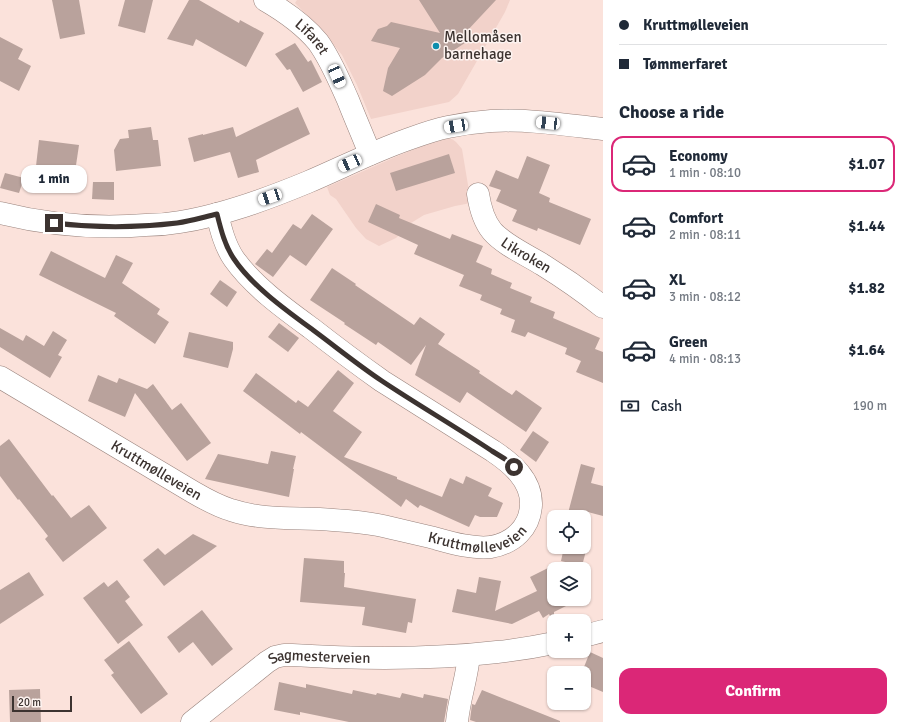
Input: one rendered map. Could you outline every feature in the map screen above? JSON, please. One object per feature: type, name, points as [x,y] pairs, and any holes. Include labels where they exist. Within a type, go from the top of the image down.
[{"type":"street","name":"Lifaret","points":[[265,0],[292,18],[318,42],[337,76],[370,154]]},
{"type":"street","points":[[0,213],[42,222],[76,226],[130,227],[178,223],[242,207],[307,182],[370,154],[446,127],[491,121],[528,121],[603,129]]},
{"type":"street","name":"Likroken","points":[[478,194],[480,208],[484,218],[494,234],[510,246],[577,287],[600,298]]},
{"type":"street","name":"Kruttmølleveien","points":[[0,377],[193,492],[217,505],[231,510],[257,516],[363,523],[452,543],[484,547],[502,544],[516,537],[522,531],[530,513],[531,496],[522,476],[514,467],[505,459],[366,370],[268,294],[242,270],[228,250],[217,214]]},
{"type":"street","points":[[591,634],[603,631]]},
{"type":"street","name":"Sagmesterveien","points":[[192,722],[261,666],[275,657],[284,655],[369,658],[469,656],[547,645]]},
{"type":"street","points":[[457,722],[458,709],[467,674],[469,656]]},
{"type":"shaded area","points":[[297,0],[510,0],[505,12],[458,94],[449,102],[371,119],[357,85],[342,55],[325,34],[295,3]]},
{"type":"shaded area","points":[[446,139],[452,139],[462,149],[471,203],[424,215],[411,223],[396,238],[379,246],[366,239],[356,228],[336,199],[330,195],[327,187],[400,155]]},
{"type":"building","points":[[52,0],[79,0],[85,34],[60,39]]},
{"type":"building","points":[[125,0],[153,0],[145,33],[118,26]]},
{"type":"building","points":[[189,0],[199,0],[239,23],[240,20],[264,33],[246,67],[196,39],[193,46],[167,39]]},
{"type":"building","points":[[419,0],[496,0],[466,32],[471,39],[442,58],[425,75],[392,96],[383,91],[388,68],[400,48],[371,41],[378,29],[387,26],[391,22],[440,33]]},
{"type":"building","points":[[0,37],[23,49],[18,59],[31,66],[19,91],[0,81]]},
{"type":"building","points":[[295,43],[308,62],[311,60],[322,82],[303,92],[290,69],[287,70],[275,54]]},
{"type":"building","points":[[298,107],[310,134],[256,160],[259,172],[238,178],[230,152],[194,162],[188,138],[233,127],[236,137]]},
{"type":"building","points":[[151,127],[153,140],[158,140],[161,166],[116,171],[114,150],[120,139],[129,138],[128,130]]},
{"type":"building","points":[[39,140],[79,145],[75,172],[36,166]]},
{"type":"building","points":[[449,154],[455,173],[396,191],[390,173]]},
{"type":"building","points":[[527,156],[550,165],[539,193],[550,198],[549,202],[591,219],[580,245],[538,228],[537,231],[512,221],[517,210],[496,201],[501,190],[489,186],[496,170],[518,179]]},
{"type":"building","points":[[5,173],[24,178],[19,193],[0,188]]},
{"type":"building","points":[[93,182],[114,182],[114,200],[92,199]]},
{"type":"building","points":[[376,204],[400,215],[399,218],[450,239],[452,234],[483,246],[476,262],[492,269],[491,274],[512,283],[510,288],[532,297],[530,302],[555,312],[553,318],[600,338],[595,349],[603,352],[603,383],[576,372],[581,361],[565,354],[567,348],[528,332],[525,337],[511,332],[515,320],[500,314],[502,309],[480,300],[482,295],[459,286],[464,275],[414,254],[418,245],[368,222]]},
{"type":"building","points":[[312,214],[333,229],[306,266],[290,255],[273,277],[255,264],[267,249],[272,253],[293,224],[301,229]]},
{"type":"building","points":[[51,251],[105,278],[116,255],[133,263],[122,283],[160,309],[157,314],[169,322],[155,344],[114,316],[116,313],[39,275]]},
{"type":"building","points":[[332,268],[414,325],[420,317],[445,334],[438,344],[480,371],[479,373],[512,395],[516,390],[542,408],[526,432],[467,392],[460,403],[415,375],[426,345],[411,365],[378,342],[376,345],[310,300]]},
{"type":"building","points":[[220,280],[237,292],[227,307],[210,294]]},
{"type":"building","points":[[279,323],[299,338],[288,352],[268,337]]},
{"type":"building","points":[[0,328],[23,341],[26,335],[44,346],[53,331],[67,340],[58,355],[62,357],[50,378],[0,347]]},
{"type":"building","points":[[189,332],[233,342],[233,349],[228,368],[183,357]]},
{"type":"building","points":[[338,370],[354,383],[333,411],[362,432],[344,457],[397,477],[397,479],[442,497],[450,478],[463,484],[466,476],[492,488],[488,496],[503,503],[497,517],[480,517],[475,515],[469,527],[420,505],[418,508],[406,499],[401,507],[301,432],[300,434],[243,391],[256,373],[296,403],[298,400],[308,407]]},
{"type":"building","points":[[98,375],[117,383],[119,378],[147,389],[153,384],[172,410],[181,403],[211,443],[187,461],[135,393],[125,417],[88,401]]},
{"type":"building","points":[[533,431],[549,442],[536,462],[520,450]]},
{"type":"building","points":[[9,439],[52,496],[53,495],[71,518],[89,505],[107,528],[63,562],[45,539],[48,536],[0,476],[0,446]]},
{"type":"building","points":[[271,451],[296,456],[289,497],[205,479],[218,454],[268,464]]},
{"type":"building","points":[[581,464],[595,468],[591,483],[603,486],[603,516],[591,513],[591,510],[569,510]]},
{"type":"building","points":[[193,534],[217,546],[164,586],[143,560],[158,548],[165,555]]},
{"type":"building","points":[[562,554],[585,554],[583,562],[561,561]]},
{"type":"building","points":[[304,558],[344,561],[344,587],[416,599],[412,623],[408,622],[406,633],[362,625],[365,607],[300,602]]},
{"type":"building","points":[[547,568],[547,606],[566,606],[554,612],[554,614],[547,614],[543,618],[539,611],[512,624],[452,612],[457,589],[476,593],[479,577],[501,581],[495,611],[537,591],[530,577]]},
{"type":"building","points":[[29,572],[44,595],[0,624],[0,590]]},
{"type":"building","points":[[117,580],[130,597],[125,601],[143,625],[118,644],[83,598],[104,582],[108,587]]},
{"type":"building","points":[[202,610],[233,649],[212,666],[193,642],[179,653],[167,637]]},
{"type":"building","points":[[129,641],[168,694],[141,714],[111,675],[114,673],[104,660]]},
{"type":"building","points":[[591,652],[603,658],[603,692],[591,687],[591,666],[584,666],[588,658],[591,658]]},
{"type":"building","points":[[279,682],[306,688],[306,684],[352,694],[353,690],[400,698],[402,693],[423,698],[424,694],[448,699],[444,722],[349,722],[300,712],[300,715],[274,710]]},
{"type":"building","points":[[40,689],[41,722],[10,722],[9,690]]},
{"type":"building","points":[[482,690],[560,722],[476,722],[470,720],[472,704],[475,705]]},
{"type":"place","name":"Mellomåsen barnehage","points":[[436,46]]},
{"type":"route","points":[[54,223],[76,226],[130,227],[178,223],[217,214],[228,250],[242,270],[268,294],[297,318],[374,375],[505,459],[514,467]]}]
